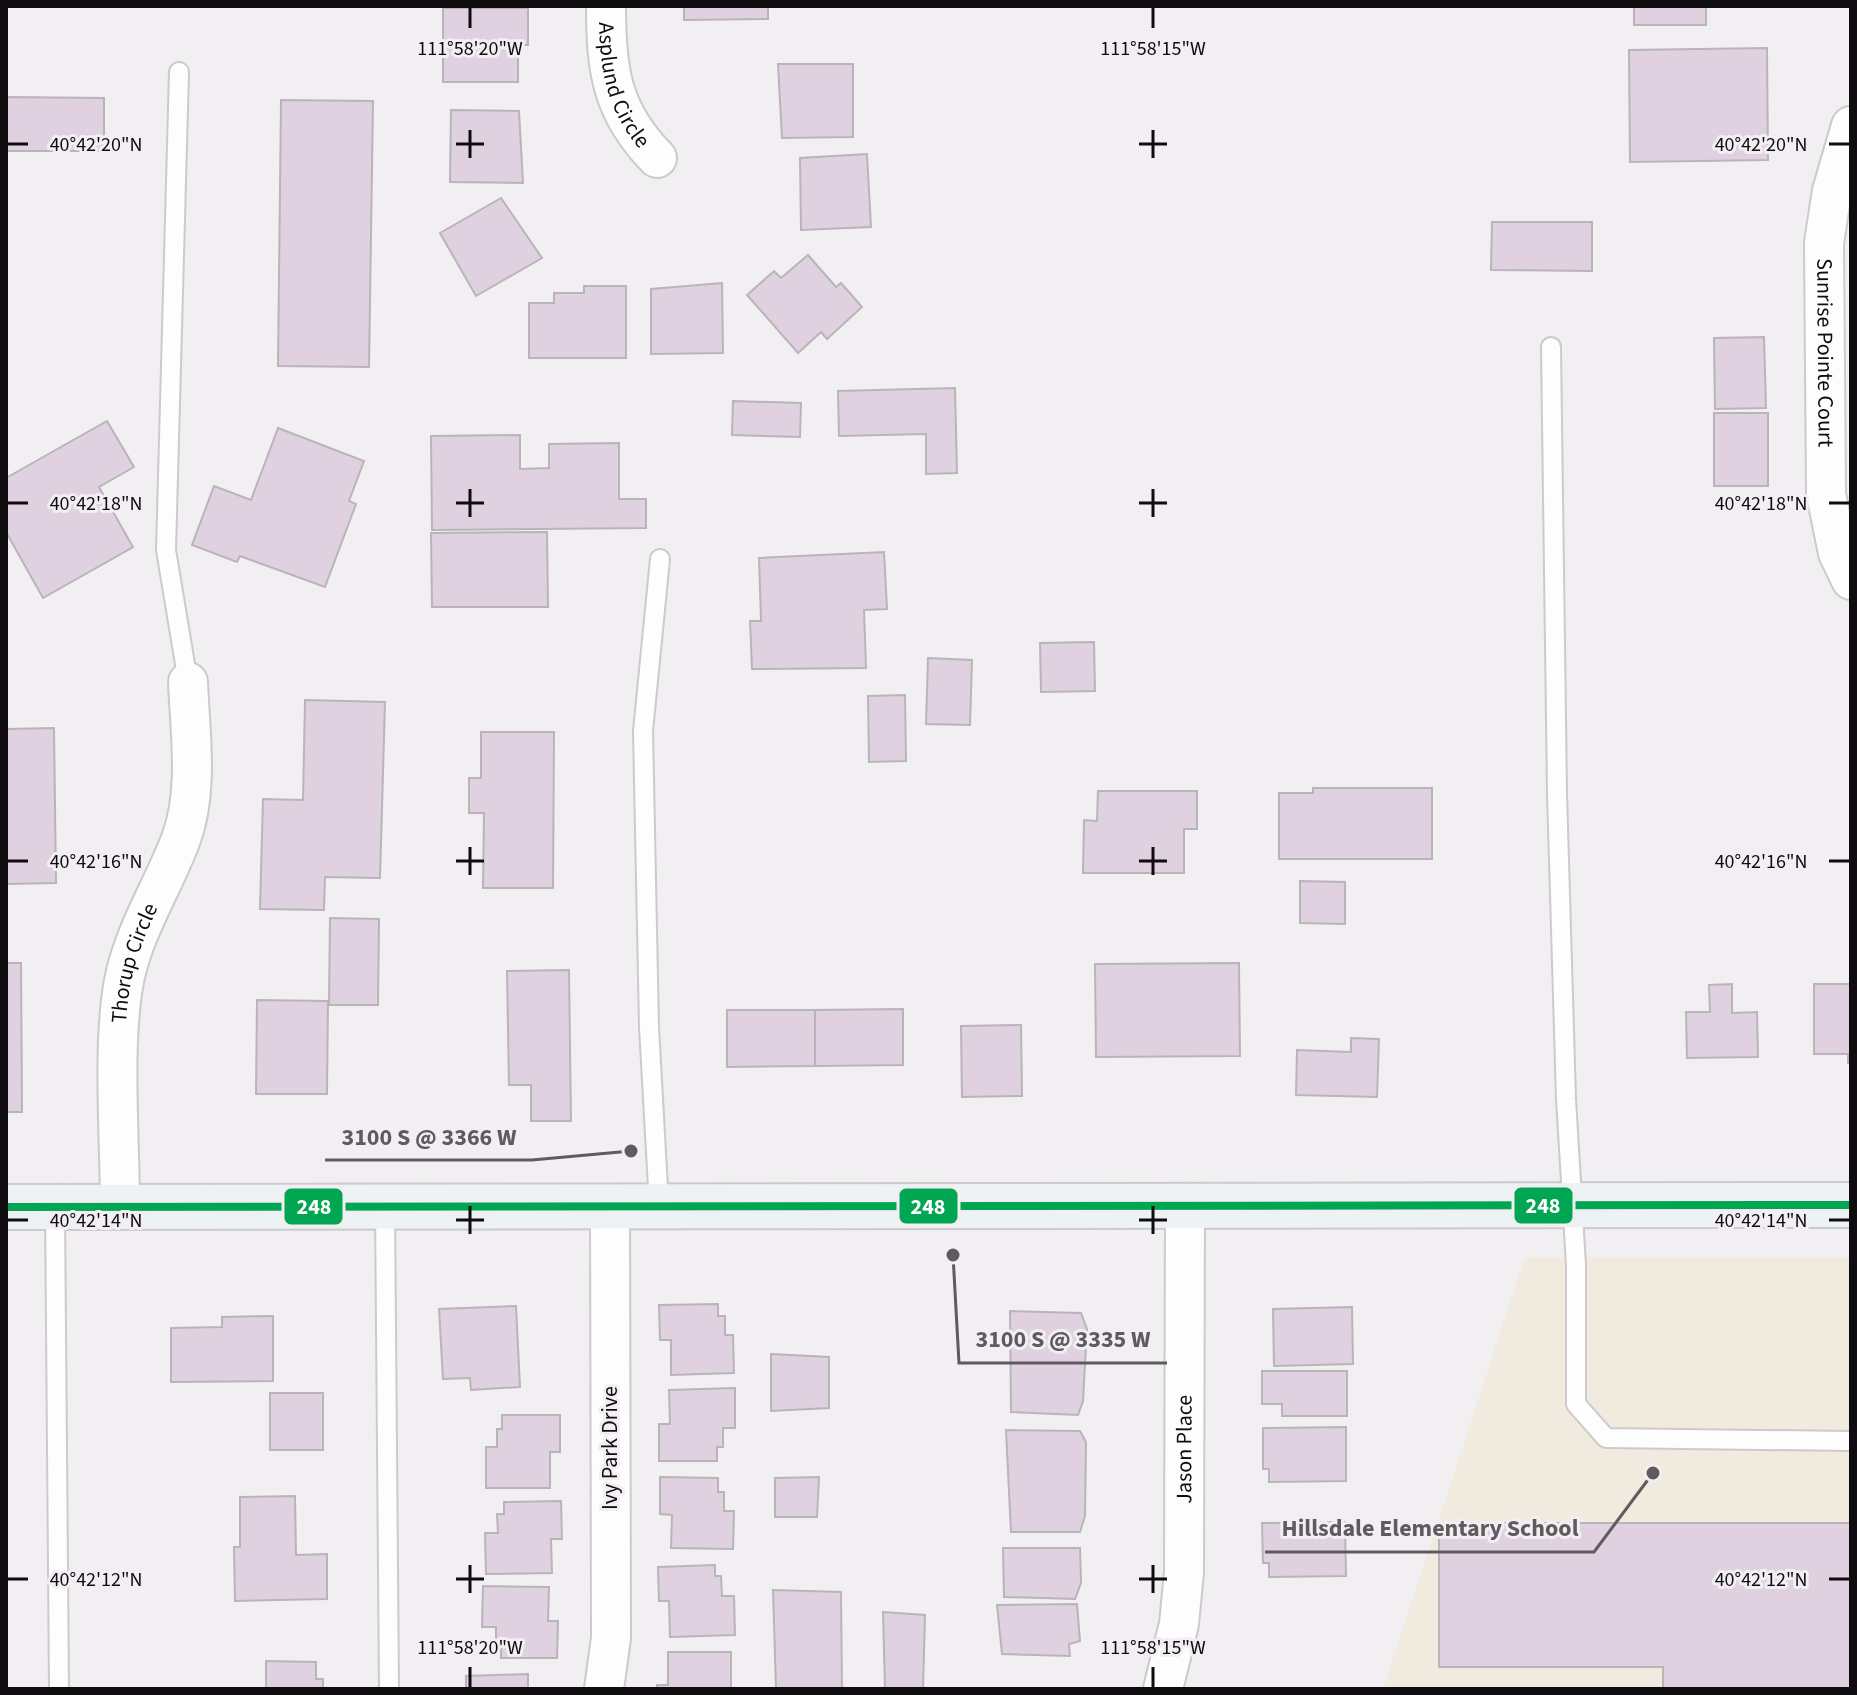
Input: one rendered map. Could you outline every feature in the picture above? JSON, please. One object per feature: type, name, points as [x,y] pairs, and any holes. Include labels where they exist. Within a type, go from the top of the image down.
[{"type":"main road","points":[[6,1207],[1851,1205]]},
{"type":"street","name":"Asplund Circle","points":[[606,6],[606,52],[615,100],[636,136],[657,158]]},
{"type":"street","name":"Sunrise Pointe Court","points":[[1851,126],[1829,203],[1824,243],[1826,494],[1838,553],[1851,580]]},
{"type":"street","name":"Thorup Circle","points":[[120,1207],[123,983],[134,943],[181,839],[188,810],[192,776],[188,682]]},
{"type":"street","name":"Jason Place","points":[[1163,1689],[1179,1624],[1184,1572],[1185,1205]]},
{"type":"street","name":"Ivy Park Drive","points":[[604,1689],[611,1638],[610,1206]]},
{"type":"lane","points":[[179,72],[166,550],[188,682]]},
{"type":"lane","points":[[1551,347],[1559,839],[1566,1099],[1574,1205],[1576,1404],[1606,1438],[1851,1441]]},
{"type":"lane","points":[[659,1206],[649,1027],[643,731],[660,559]]},
{"type":"lane","points":[[385,1206],[389,1689]]},
{"type":"lane","points":[[55,1207],[59,1689]]},
{"type":"shaded area","points":[[1525,1257],[1851,1257],[1851,1689],[1383,1689]]},
{"type":"building","points":[[684,6],[768,6],[768,19],[684,20]]},
{"type":"building","points":[[1634,6],[1706,6],[1706,25],[1634,25]]},
{"type":"building","points":[[443,8],[528,8],[528,45],[518,45],[518,82],[443,82]]},
{"type":"building","points":[[1767,48],[1768,160],[1630,162],[1629,50]]},
{"type":"building","points":[[778,64],[853,64],[853,137],[782,138]]},
{"type":"building","points":[[6,97],[104,98],[104,151],[6,151]]},
{"type":"building","points":[[281,100],[373,101],[369,367],[278,366]]},
{"type":"building","points":[[451,110],[519,111],[523,183],[450,182]]},
{"type":"building","points":[[867,154],[871,227],[801,230],[800,158]]},
{"type":"building","points":[[501,198],[542,258],[476,296],[440,233]]},
{"type":"building","points":[[1492,222],[1592,222],[1592,271],[1491,270]]},
{"type":"building","points":[[808,255],[836,287],[841,283],[862,307],[827,339],[821,332],[798,353],[747,295],[774,271],[781,278]]},
{"type":"building","points":[[722,283],[723,353],[651,354],[651,289]]},
{"type":"building","points":[[584,286],[626,286],[626,358],[529,358],[529,303],[554,303],[554,293],[584,293]]},
{"type":"building","points":[[1764,337],[1766,408],[1715,409],[1714,338]]},
{"type":"building","points":[[955,388],[957,473],[926,474],[926,434],[839,436],[838,391]]},
{"type":"building","points":[[733,401],[801,403],[800,437],[732,435]]},
{"type":"building","points":[[1714,413],[1768,413],[1768,486],[1714,486]]},
{"type":"building","points":[[107,421],[134,467],[99,487],[133,547],[43,598],[6,532],[6,478]]},
{"type":"building","points":[[278,428],[364,461],[349,501],[356,504],[325,587],[240,556],[237,562],[192,545],[214,486],[251,500]]},
{"type":"building","points":[[520,435],[520,469],[549,468],[549,444],[619,443],[619,499],[646,499],[646,528],[432,530],[431,436]]},
{"type":"building","points":[[547,532],[548,607],[432,607],[431,533]]},
{"type":"building","points":[[884,552],[887,609],[864,610],[866,668],[752,669],[750,621],[761,621],[759,558]]},
{"type":"building","points":[[1094,642],[1095,691],[1041,692],[1040,643]]},
{"type":"building","points":[[928,658],[972,660],[970,725],[926,724]]},
{"type":"building","points":[[905,695],[906,761],[869,762],[868,696]]},
{"type":"building","points":[[305,700],[385,702],[380,878],[325,877],[324,910],[260,909],[263,799],[303,800]]},
{"type":"building","points":[[54,728],[56,883],[6,884],[6,729]]},
{"type":"building","points":[[481,732],[554,732],[553,888],[483,888],[484,813],[469,813],[469,778],[481,778]]},
{"type":"building","points":[[1313,788],[1432,788],[1432,859],[1279,859],[1279,793],[1313,793]]},
{"type":"building","points":[[1098,791],[1197,791],[1197,829],[1184,829],[1184,873],[1083,873],[1084,820],[1097,821]]},
{"type":"building","points":[[1300,881],[1345,882],[1345,924],[1300,923]]},
{"type":"building","points":[[330,918],[379,919],[378,1005],[329,1005]]},
{"type":"building","points":[[6,963],[21,963],[22,1112],[6,1112]]},
{"type":"building","points":[[1239,963],[1240,1056],[1096,1057],[1095,964]]},
{"type":"building","points":[[569,970],[571,1121],[531,1121],[531,1085],[509,1085],[507,971]]},
{"type":"building","points":[[1732,984],[1732,1013],[1757,1012],[1758,1057],[1687,1058],[1686,1012],[1710,1012],[1709,985]]},
{"type":"building","points":[[1814,984],[1851,984],[1851,1063],[1848,1063],[1848,1054],[1814,1054]]},
{"type":"building","points":[[257,1000],[328,1001],[327,1094],[256,1094]]},
{"type":"building","points":[[903,1009],[903,1065],[815,1066],[815,1010]]},
{"type":"building","points":[[727,1010],[815,1010],[815,1066],[727,1067]]},
{"type":"building","points":[[1021,1025],[1022,1096],[962,1097],[961,1026]]},
{"type":"building","points":[[1351,1038],[1379,1039],[1377,1097],[1296,1095],[1297,1050],[1351,1052]]},
{"type":"building","points":[[718,1304],[718,1316],[725,1316],[725,1335],[733,1335],[734,1373],[671,1375],[671,1340],[660,1340],[659,1305]]},
{"type":"building","points":[[516,1306],[520,1387],[471,1390],[470,1378],[443,1379],[439,1309]]},
{"type":"building","points":[[1352,1307],[1353,1364],[1274,1366],[1273,1309]]},
{"type":"building","points":[[1010,1311],[1081,1313],[1087,1329],[1083,1401],[1078,1415],[1011,1412]]},
{"type":"building","points":[[273,1316],[273,1381],[171,1382],[171,1328],[222,1327],[222,1317]]},
{"type":"building","points":[[771,1354],[829,1357],[829,1408],[771,1411]]},
{"type":"building","points":[[1262,1371],[1347,1371],[1347,1416],[1282,1416],[1282,1404],[1262,1404]]},
{"type":"building","points":[[735,1388],[735,1428],[723,1428],[723,1447],[717,1447],[717,1461],[659,1461],[659,1424],[670,1424],[669,1390]]},
{"type":"building","points":[[270,1393],[323,1393],[323,1450],[270,1450]]},
{"type":"building","points":[[502,1415],[560,1415],[560,1452],[550,1452],[550,1488],[486,1488],[486,1447],[497,1447],[497,1429],[502,1429]]},
{"type":"building","points":[[1346,1427],[1346,1481],[1269,1482],[1269,1469],[1263,1469],[1263,1428]]},
{"type":"building","points":[[1006,1430],[1080,1431],[1086,1442],[1085,1516],[1080,1532],[1011,1532]]},
{"type":"building","points":[[660,1477],[718,1478],[718,1492],[724,1492],[724,1511],[734,1511],[733,1549],[671,1548],[672,1515],[660,1514]]},
{"type":"building","points":[[819,1477],[817,1517],[775,1517],[775,1478]]},
{"type":"building","points":[[295,1496],[296,1555],[327,1554],[327,1599],[235,1601],[234,1547],[240,1547],[240,1497]]},
{"type":"building","points":[[561,1501],[562,1539],[551,1539],[552,1573],[486,1574],[485,1533],[498,1533],[497,1514],[504,1514],[504,1502]]},
{"type":"building","points":[[1345,1522],[1346,1576],[1269,1577],[1269,1563],[1263,1563],[1262,1523]]},
{"type":"building","points":[[1439,1523],[1851,1523],[1851,1689],[1663,1689],[1663,1667],[1439,1667]]},
{"type":"building","points":[[1003,1548],[1080,1548],[1081,1583],[1075,1599],[1004,1597]]},
{"type":"building","points":[[715,1565],[715,1576],[721,1576],[722,1596],[734,1596],[735,1635],[670,1637],[669,1601],[659,1601],[658,1567]]},
{"type":"building","points":[[483,1586],[549,1587],[548,1621],[558,1621],[557,1658],[501,1658],[501,1645],[496,1645],[496,1627],[482,1627]]},
{"type":"building","points":[[773,1590],[841,1592],[842,1689],[776,1689]]},
{"type":"building","points":[[1077,1604],[1080,1641],[1069,1644],[1070,1656],[1002,1654],[997,1605]]},
{"type":"building","points":[[883,1612],[925,1615],[923,1689],[885,1689]]},
{"type":"building","points":[[668,1652],[731,1652],[731,1689],[657,1689],[657,1685],[668,1685]]},
{"type":"building","points":[[266,1661],[316,1662],[316,1679],[323,1679],[323,1689],[266,1689]]},
{"type":"building","points":[[528,1674],[528,1689],[466,1689],[466,1676]]},
{"type":"transit line","name":"248","points":[[6,1207],[1851,1205]]},
{"type":"place","name":"3100 S @ 3366 W","points":[[631,1151]]},
{"type":"place","name":"3100 S @ 3335 W","points":[[953,1255]]},
{"type":"place","name":"Hillsdale Elementary School","points":[[1653,1473]]}]
